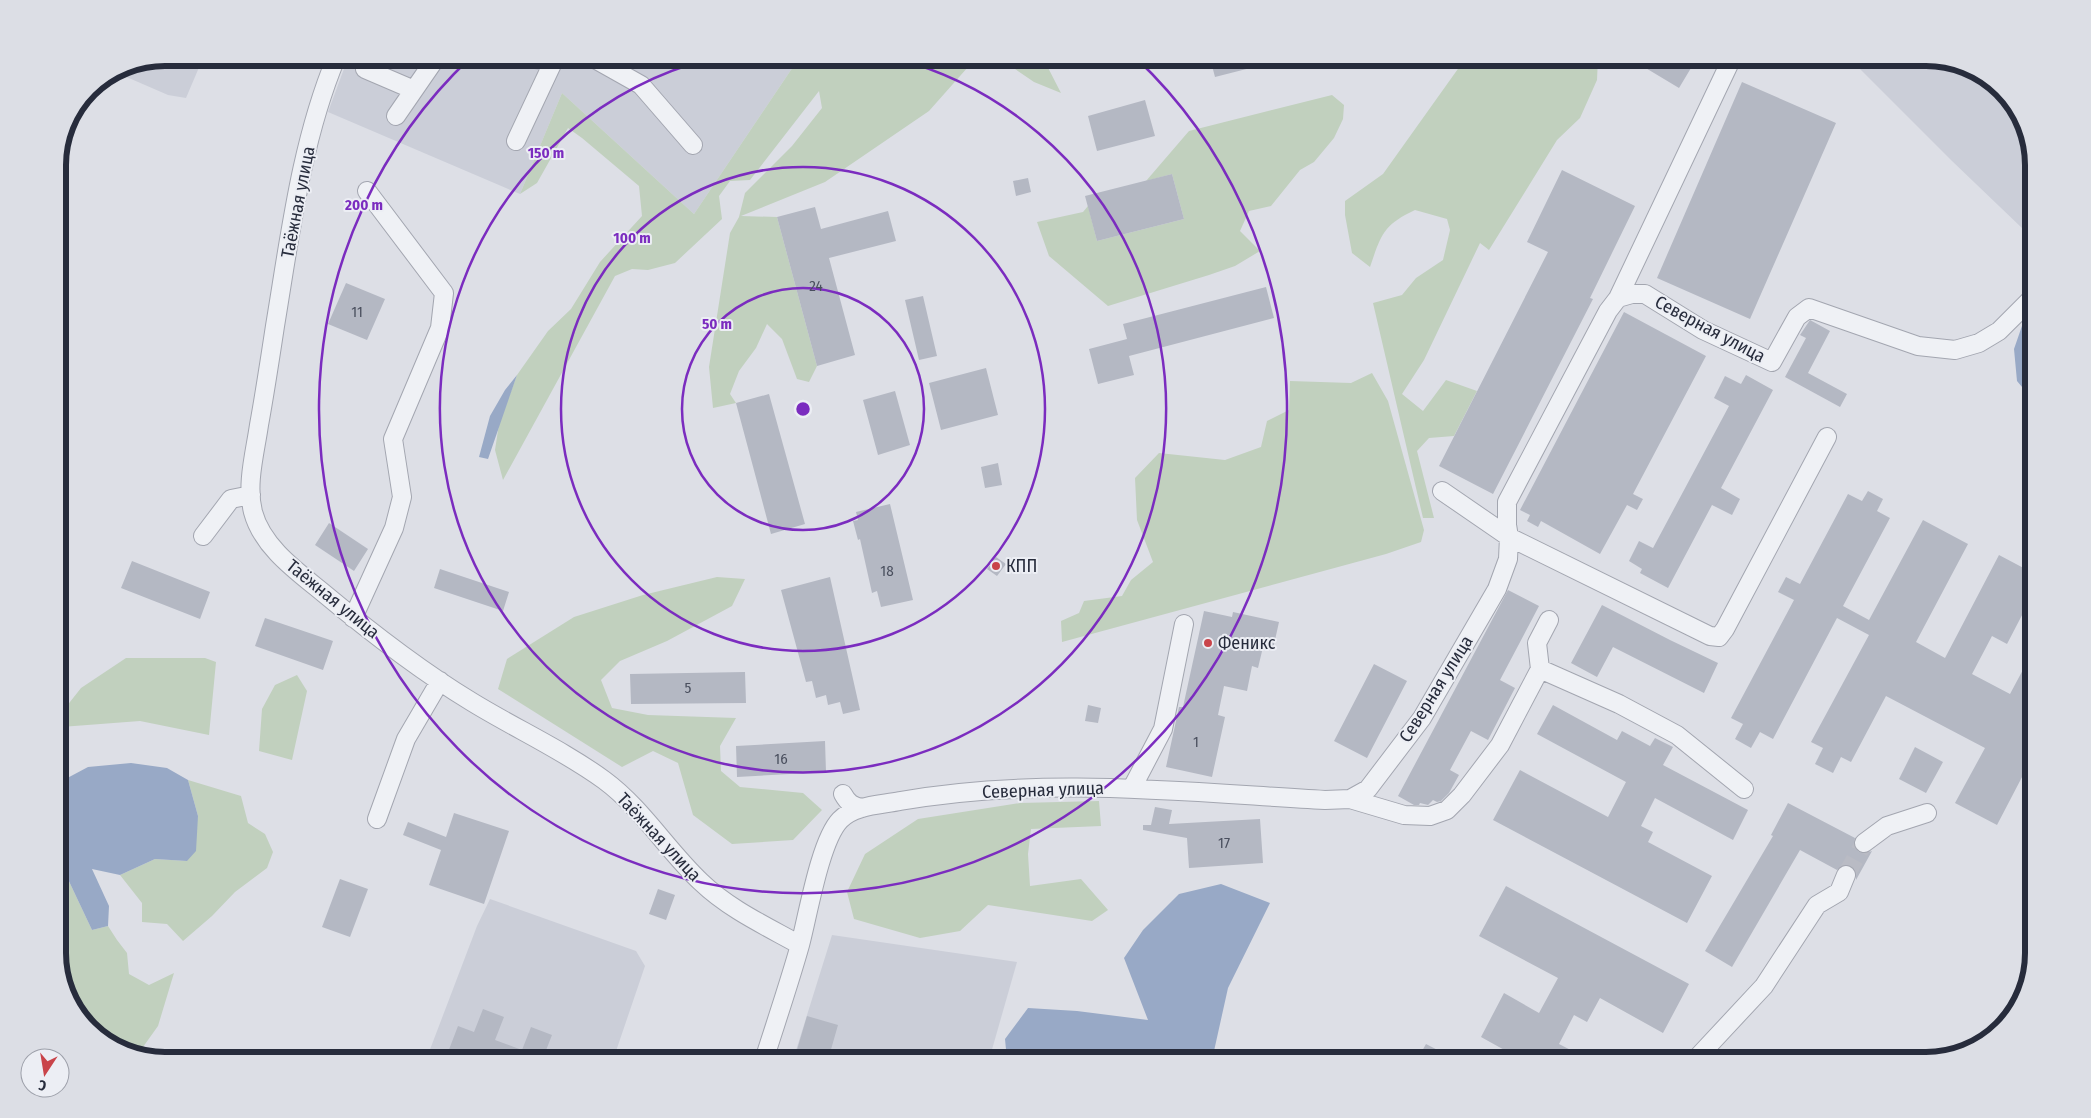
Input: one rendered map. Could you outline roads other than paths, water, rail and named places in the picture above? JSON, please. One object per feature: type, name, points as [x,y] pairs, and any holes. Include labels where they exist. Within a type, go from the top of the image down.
[{"type":"street","name":"Таёжная улица","points":[[333,66],[314,121],[294,209],[254,455],[250,495],[254,514],[262,532],[278,554],[353,618],[440,682],[606,782],[649,824],[702,883],[724,901],[800,945]]},
{"type":"street","points":[[396,116],[430,66]]},
{"type":"street","points":[[516,141],[551,66]]},
{"type":"street","points":[[607,66],[641,86],[693,145]]},
{"type":"street","points":[[1618,298],[1728,66]]},
{"type":"street","points":[[365,69],[414,90]]},
{"type":"street","points":[[353,618],[396,520],[402,497],[393,439],[440,328],[444,293],[367,191]]},
{"type":"street","name":"Северная улица","points":[[767,1052],[800,945],[826,841],[839,820],[862,808],[933,795],[1034,787],[1132,788],[1325,800],[1350,799],[1368,789],[1422,718],[1497,589],[1508,559],[1507,502],[1608,311],[1618,298],[1632,294],[1645,294],[1704,330],[1772,362],[1797,317],[1809,308],[1918,346],[1955,350],[1979,343],[1999,331],[2025,305]]},
{"type":"street","points":[[1442,491],[1509,538],[1710,636],[1719,637],[1827,437]]},
{"type":"street","points":[[203,536],[231,500],[250,495]]},
{"type":"street","points":[[1350,799],[1404,815],[1430,816],[1447,810],[1462,795],[1500,745],[1540,669],[1537,643],[1549,620]]},
{"type":"street","points":[[1132,788],[1163,729],[1184,624]]},
{"type":"street","points":[[1540,669],[1619,704],[1677,735],[1744,789]]},
{"type":"street","points":[[376,819],[406,739],[440,682]]},
{"type":"street","points":[[843,794],[847,802],[852,806],[862,808]]},
{"type":"street","points":[[1864,843],[1887,826],[1927,813]]},
{"type":"street","points":[[1702,1052],[1764,986],[1817,905],[1839,892],[1846,875]]},
{"type":"water","points":[[2025,321],[2025,390],[2017,381],[2014,349]]},
{"type":"water","points":[[517,375],[488,459],[479,457],[490,416],[505,390]]},
{"type":"water","points":[[131,763],[167,768],[188,780],[198,816],[196,851],[187,861],[155,859],[120,875],[92,869],[109,906],[108,926],[92,930],[66,875],[66,779],[88,767]]},
{"type":"water","points":[[1221,884],[1270,903],[1228,988],[1214,1052],[1006,1052],[1005,1039],[1028,1008],[1077,1011],[1148,1020],[1124,958],[1143,930],[1179,894]]},
{"type":"tunnel","points":[[1846,875],[1864,843]]},
{"type":"place","name":"КПП","points":[[996,566]]},
{"type":"place","name":"Феникс","points":[[1208,643]]}]
